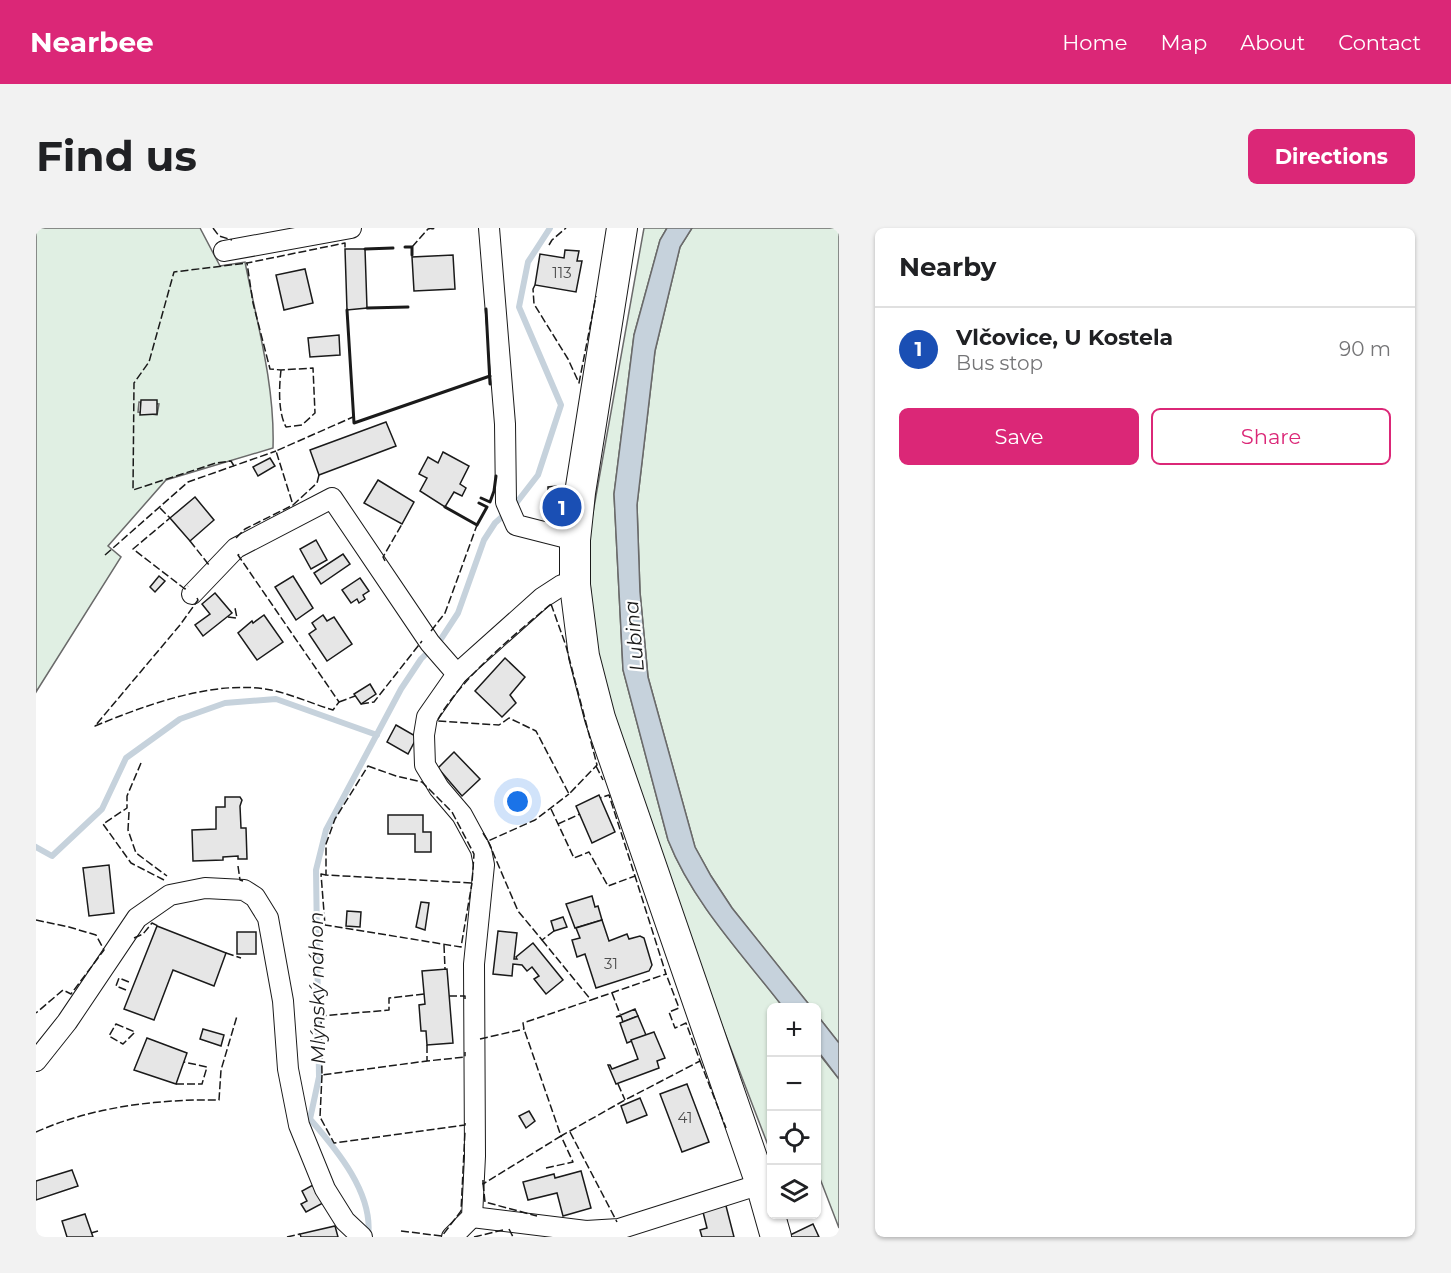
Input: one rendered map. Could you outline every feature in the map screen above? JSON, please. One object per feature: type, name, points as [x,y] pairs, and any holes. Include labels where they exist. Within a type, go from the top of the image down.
[{"type":"main road","points":[[622,228],[580,493],[575,540],[575,585],[584,656],[600,718],[761,1184],[776,1237]]},
{"type":"street","points":[[224,251],[351,228]]},
{"type":"street","points":[[489,228],[505,424],[508,509],[516,525],[575,540]]},
{"type":"street","points":[[192,594],[236,548],[332,498],[434,647],[457,674]]},
{"type":"street","points":[[452,1237],[472,1217],[475,1156],[474,964],[484,866],[481,850],[474,835],[425,765],[423,754],[427,717],[457,674],[554,589],[562,585],[575,585]]},
{"type":"street","points":[[36,1061],[67,1022],[137,918],[170,895],[205,888],[244,890],[255,897],[268,918],[283,1001],[288,1069],[299,1125],[325,1189],[345,1221],[361,1237]]},
{"type":"street","points":[[472,1217],[586,1231],[619,1228],[761,1184]]},
{"type":"green space","points":[[36,228],[200,228],[220,266],[245,262],[268,378],[273,448],[166,480],[108,546],[121,557],[36,692]],"holes":[[[139,402],[159,404],[157,415],[138,412]]]},
{"type":"green space","points":[[644,228],[667,228],[660,240],[634,335],[614,494],[623,670],[668,840],[678,863],[705,907],[780,1003],[767,1003],[767,1143],[686,932],[597,669],[587,546]]},
{"type":"green space","points":[[692,228],[839,228],[839,1043],[821,1020],[821,1003],[808,1003],[732,908],[695,847],[648,677],[640,592],[637,505],[655,351],[680,247]]},
{"type":"green space","points":[[821,1056],[839,1079],[839,1228],[821,1181]]},
{"type":"water","name":"Lubina","points":[[667,228],[692,228],[680,247],[655,351],[637,505],[640,592],[648,677],[695,847],[732,908],[808,1003],[780,1003],[705,907],[678,863],[668,840],[623,670],[614,494],[634,335],[660,240]]},
{"type":"water","points":[[821,1020],[839,1043],[839,1079],[821,1055]]},
{"type":"building","points":[[345,249],[365,249],[367,308],[347,310]]},
{"type":"building","points":[[565,250],[579,251],[577,261],[582,261],[576,292],[535,285],[540,254],[564,258]]},
{"type":"building","points":[[453,255],[455,289],[414,291],[412,257]]},
{"type":"building","points":[[305,269],[313,303],[284,310],[276,275]]},
{"type":"building","points":[[339,335],[340,355],[310,357],[308,338]]},
{"type":"building","points":[[141,400],[157,400],[157,414],[140,415]]},
{"type":"building","points":[[386,422],[396,446],[319,475],[310,450]]},
{"type":"building","points":[[443,452],[469,466],[460,484],[466,488],[462,496],[454,492],[445,507],[420,491],[427,478],[419,474],[428,457],[438,463]]},
{"type":"building","points":[[270,458],[275,466],[258,476],[253,467]]},
{"type":"building","points":[[378,480],[414,502],[402,524],[364,503]]},
{"type":"building","points":[[557,486],[558,503],[548,504],[548,487]]},
{"type":"building","points":[[195,497],[214,520],[190,541],[170,518]]},
{"type":"building","points":[[316,540],[327,560],[311,569],[300,549]]},
{"type":"building","points":[[343,554],[350,564],[321,584],[314,573]]},
{"type":"building","points":[[159,576],[165,581],[155,592],[150,587]]},
{"type":"building","points":[[293,576],[313,608],[296,620],[275,587]]},
{"type":"building","points":[[360,578],[369,591],[363,595],[365,599],[359,603],[357,599],[351,603],[342,590]]},
{"type":"building","points":[[215,593],[232,613],[203,636],[195,625],[210,614],[202,604]]},
{"type":"building","points":[[264,615],[283,642],[257,660],[238,633],[252,621],[253,623]]},
{"type":"building","points":[[323,615],[327,621],[334,617],[352,644],[327,661],[309,634],[316,629],[312,623]]},
{"type":"building","points":[[505,658],[525,677],[510,695],[516,703],[502,717],[475,691]]},
{"type":"building","points":[[370,684],[376,694],[361,704],[354,694]]},
{"type":"building","points":[[396,725],[417,737],[408,754],[387,742]]},
{"type":"building","points":[[454,752],[480,779],[462,796],[438,768]]},
{"type":"building","points":[[599,795],[615,832],[592,843],[576,806]]},
{"type":"building","points":[[225,797],[240,797],[242,800],[241,828],[246,828],[247,859],[238,859],[238,856],[223,857],[223,860],[193,861],[192,830],[216,829],[216,807],[225,807]]},
{"type":"building","points":[[388,815],[423,815],[423,832],[431,832],[431,852],[415,852],[415,834],[388,834]]},
{"type":"building","points":[[109,865],[114,913],[89,916],[83,868]]},
{"type":"building","points":[[592,896],[602,920],[575,928],[566,904]]},
{"type":"building","points":[[421,902],[429,903],[425,930],[416,927]]},
{"type":"building","points":[[347,911],[361,912],[360,927],[346,926]]},
{"type":"building","points":[[563,917],[567,927],[554,931],[551,921]]},
{"type":"building","points":[[602,920],[609,941],[627,934],[629,939],[640,936],[644,938],[652,965],[649,971],[596,988],[585,954],[577,957],[572,940],[580,938],[576,928]]},
{"type":"building","points":[[157,926],[226,953],[214,986],[173,970],[154,1020],[124,1009]]},
{"type":"building","points":[[498,931],[517,933],[514,959],[517,959],[516,957],[533,943],[563,980],[546,994],[534,979],[539,976],[532,967],[527,971],[522,965],[513,964],[512,976],[493,974]]},
{"type":"building","points":[[237,932],[256,932],[256,954],[237,954]]},
{"type":"building","points":[[447,969],[453,1043],[427,1045],[426,1031],[421,1031],[419,1005],[425,1004],[422,971]]},
{"type":"building","points":[[635,1009],[638,1016],[623,1022],[621,1016],[616,1017]]},
{"type":"building","points":[[638,1016],[646,1035],[627,1043],[620,1023]]},
{"type":"building","points":[[203,1029],[224,1035],[221,1046],[200,1039]]},
{"type":"building","points":[[654,1032],[665,1058],[657,1061],[659,1068],[616,1084],[608,1065],[612,1069],[638,1059],[631,1040]]},
{"type":"building","points":[[147,1038],[187,1053],[176,1084],[134,1070]]},
{"type":"building","points":[[687,1084],[709,1142],[682,1152],[660,1094]]},
{"type":"building","points":[[640,1098],[647,1115],[627,1123],[621,1106]]},
{"type":"building","points":[[529,1111],[535,1121],[526,1128],[519,1116]]},
{"type":"building","points":[[72,1170],[78,1186],[36,1200],[36,1181]]},
{"type":"building","points":[[581,1171],[591,1208],[563,1216],[557,1193],[528,1200],[523,1182],[554,1174],[555,1178]]},
{"type":"building","points":[[313,1185],[323,1203],[306,1212],[301,1204],[307,1201],[302,1191]]},
{"type":"building","points":[[725,1202],[734,1237],[702,1237],[700,1230],[707,1228],[702,1208]]},
{"type":"building","points":[[85,1214],[93,1237],[67,1237],[62,1221]]},
{"type":"building","points":[[813,1224],[819,1237],[788,1236]]},
{"type":"building","points":[[335,1226],[338,1237],[301,1237],[300,1234]]},
{"type":"waterway","name":"Mlýnský náhon","points":[[368,1237],[368,1221],[359,1189],[342,1159],[310,1119],[319,1077],[316,870],[326,830],[401,689],[421,659],[441,639],[458,613],[484,540],[495,523],[514,506],[538,475],[561,405],[519,307],[528,262],[550,228]]},
{"type":"waterway","points":[[36,847],[52,856],[102,809],[126,758],[180,719],[225,703],[276,699],[377,735]]},
{"type":"fence","points":[[213,228],[219,236],[232,240]]},
{"type":"fence","points":[[412,247],[428,229],[432,228]]},
{"type":"fence","points":[[549,245],[566,228]]},
{"type":"fence","points":[[281,370],[280,400],[283,421],[286,427],[302,425],[315,413],[313,368],[270,369],[253,303],[247,263],[345,243],[345,249]]},
{"type":"fence","points":[[234,466],[231,461],[216,463],[133,490],[134,383],[149,362],[174,272],[247,263]]},
{"type":"fence","points":[[535,285],[534,304],[568,359],[579,383],[596,296]]},
{"type":"fence","points":[[319,475],[317,483],[293,505],[276,451],[353,417]]},
{"type":"fence","points":[[105,555],[188,482],[276,451]]},
{"type":"fence","points":[[236,538],[245,529],[293,505]]},
{"type":"fence","points":[[160,508],[170,518],[133,549],[185,589],[188,586]]},
{"type":"fence","points":[[385,561],[383,557],[402,524]]},
{"type":"fence","points":[[431,631],[445,613],[477,525]]},
{"type":"fence","points":[[190,541],[209,565],[210,563]]},
{"type":"fence","points":[[197,598],[198,600],[180,625],[95,726],[158,702],[227,688],[271,690],[333,710],[339,702],[238,555],[240,554]]},
{"type":"fence","points":[[551,604],[566,646],[597,765],[569,794],[536,731],[509,718],[499,725],[437,721],[459,689],[473,674],[551,604]]},
{"type":"fence","points":[[228,617],[237,618],[235,608]]},
{"type":"fence","points":[[361,704],[374,702],[422,641]]},
{"type":"fence","points":[[339,702],[355,696]]},
{"type":"fence","points":[[141,763],[127,796],[127,808],[103,824],[131,863],[164,880]]},
{"type":"fence","points":[[368,766],[422,782],[452,812],[474,854],[472,883],[326,875],[326,844],[335,819],[368,766]]},
{"type":"fence","points":[[596,766],[603,780]]},
{"type":"fence","points":[[483,833],[488,841],[535,820],[569,794]]},
{"type":"fence","points":[[551,809],[574,858],[589,852],[608,886],[635,876],[609,795],[600,798]]},
{"type":"fence","points":[[129,812],[128,830],[136,853],[167,876]]},
{"type":"fence","points":[[558,824],[580,814]]},
{"type":"fence","points":[[488,841],[518,911],[542,940],[554,931]]},
{"type":"fence","points":[[238,866],[240,880],[243,881]]},
{"type":"fence","points":[[326,875],[321,874],[325,925],[461,947],[472,883]]},
{"type":"fence","points":[[542,940],[591,1000],[666,974],[635,876]]},
{"type":"fence","points":[[36,920],[96,935],[104,950],[71,994],[63,990],[36,1013]]},
{"type":"fence","points":[[134,938],[143,934],[152,923],[158,926]]},
{"type":"fence","points":[[444,945],[445,969]]},
{"type":"fence","points":[[226,953],[241,958]]},
{"type":"fence","points":[[546,1168],[573,1162],[561,1136],[700,1061],[686,1023],[675,1028],[669,1012],[679,1008],[666,974]]},
{"type":"fence","points":[[126,990],[116,986],[119,978],[129,982]]},
{"type":"fence","points":[[612,993],[620,1014]]},
{"type":"fence","points":[[424,994],[389,998],[389,1010],[321,1016],[322,1075],[427,1061]]},
{"type":"fence","points":[[449,996],[465,996],[465,1001]]},
{"type":"fence","points":[[480,1039],[524,1029],[523,1023],[591,1000]]},
{"type":"fence","points":[[36,1132],[80,1116],[125,1106],[172,1101],[219,1100],[221,1070],[237,1016]]},
{"type":"fence","points":[[116,1024],[135,1032],[123,1044],[109,1036],[116,1024]]},
{"type":"fence","points":[[483,1180],[483,1184],[561,1136],[524,1029]]},
{"type":"fence","points":[[427,1045],[427,1061],[465,1057],[465,1052]]},
{"type":"fence","points":[[700,1061],[726,1128]]},
{"type":"fence","points":[[176,1084],[202,1084],[207,1067],[184,1062]]},
{"type":"fence","points":[[322,1075],[320,1117],[334,1143],[465,1125],[465,1123]]},
{"type":"fence","points":[[618,1084],[625,1100]]},
{"type":"fence","points":[[401,1231],[442,1236],[461,1211],[465,1131]]},
{"type":"fence","points":[[570,1132],[617,1222]]},
{"type":"fence","points":[[483,1183],[485,1202],[537,1216]]},
{"type":"fence","points":[[509,1229],[513,1237]]},
{"type":"fence","points":[[474,1237],[503,1230]]},
{"type":"fence","points":[[91,1233],[98,1231]]},
{"type":"fence","points":[[287,1237],[300,1234]]},
{"type":"wall","points":[[405,247],[412,247],[412,255]]},
{"type":"wall","points":[[365,249],[393,248]]},
{"type":"wall","points":[[367,308],[408,307]]},
{"type":"wall","points":[[486,309],[490,384]]},
{"type":"wall","points":[[347,310],[354,423],[490,376]]},
{"type":"wall","points":[[481,498],[490,502],[496,476]]},
{"type":"wall","points":[[445,507],[477,525],[487,507],[479,503]]},
{"type":"place","name":"Vlčovice, U Kostela","points":[[562,507]]}]
